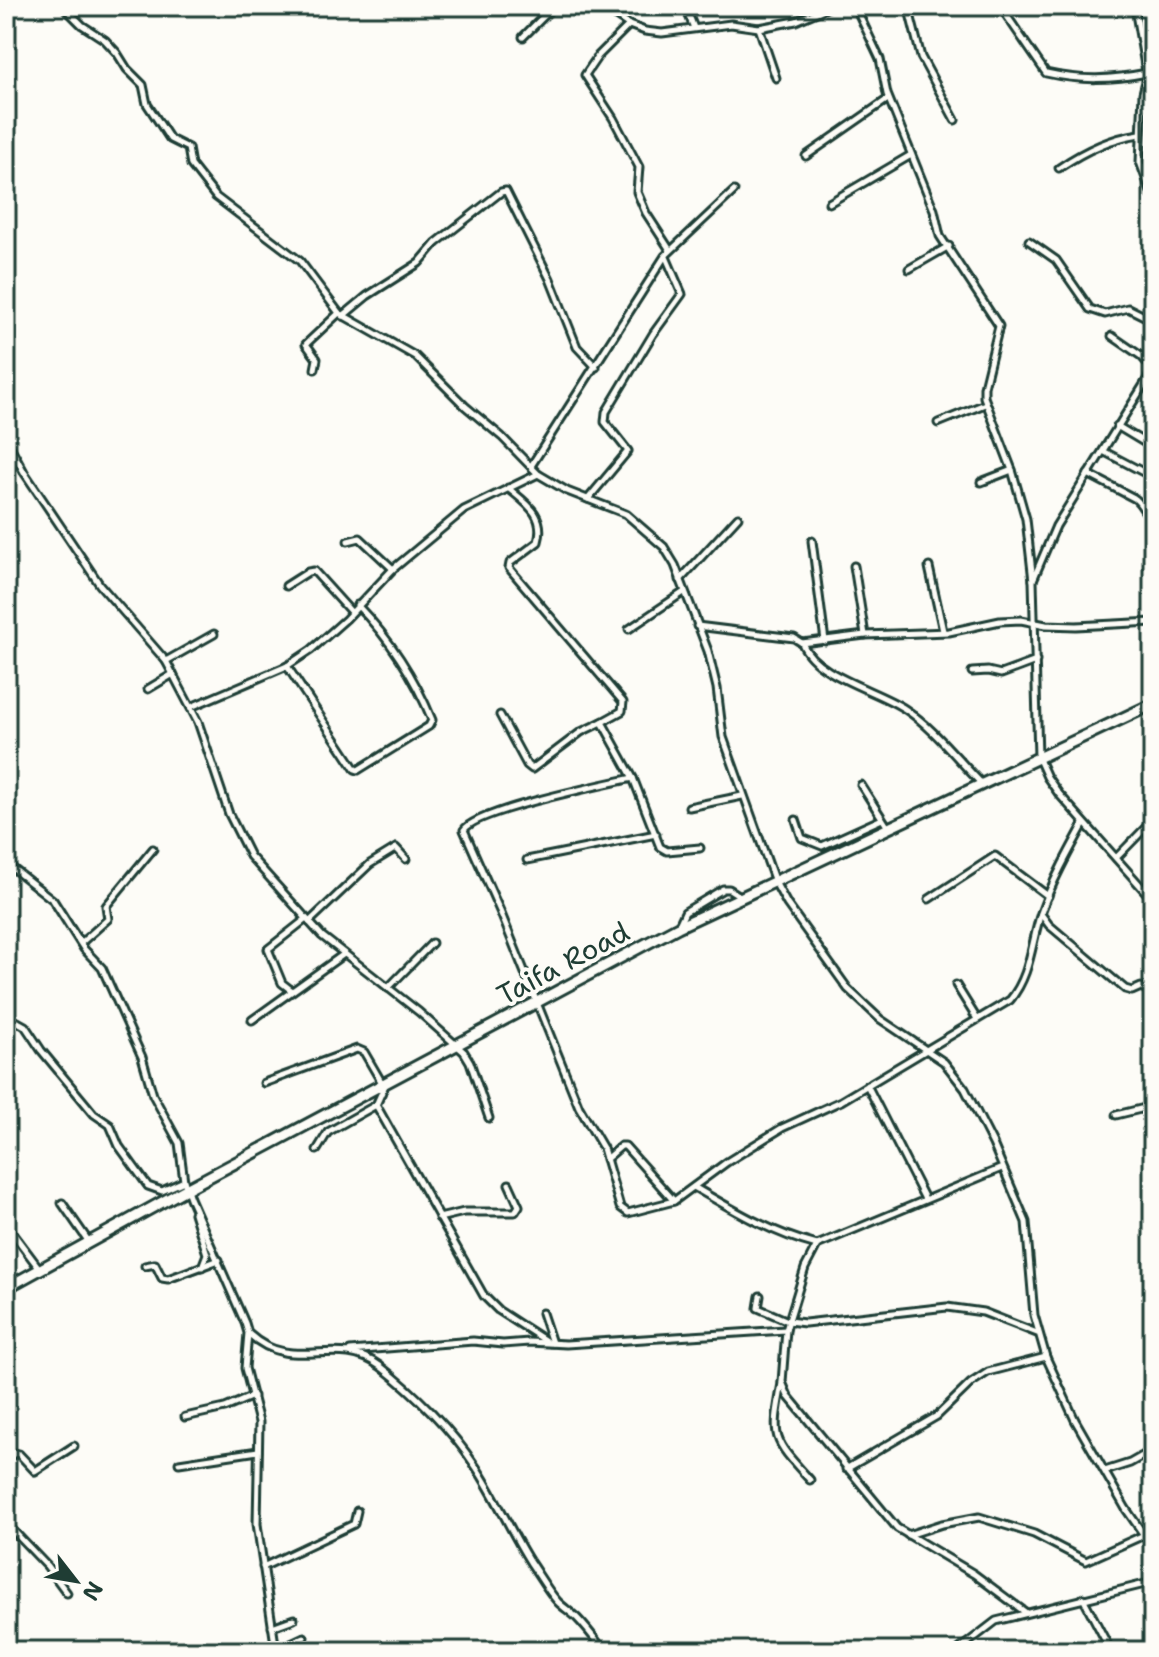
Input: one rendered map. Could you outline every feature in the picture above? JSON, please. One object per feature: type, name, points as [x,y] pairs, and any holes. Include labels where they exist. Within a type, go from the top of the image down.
[{"type":"highway","name":"Taifa Road","points":[[6,1288],[185,1185],[678,927],[775,882],[885,823],[981,784],[1153,704]]},
{"type":"street","points":[[63,6],[82,25],[105,40],[127,69],[140,79],[151,111],[170,139],[188,148],[191,165],[216,197],[300,261],[341,314],[415,356],[538,474],[567,491],[626,514],[640,524],[670,556],[713,669],[723,737],[775,882],[787,904],[848,989],[863,1005],[944,1062],[965,1089],[993,1144],[1026,1222],[1034,1315],[1046,1357],[1070,1412],[1153,1548]]},
{"type":"street","points":[[523,37],[554,6]]},
{"type":"street","points":[[601,6],[629,25],[653,32],[672,33],[731,24],[759,28],[796,21],[831,6]]},
{"type":"street","points":[[685,6],[694,28]]},
{"type":"street","points":[[855,6],[880,59],[888,99],[934,210],[940,236],[999,326],[984,387],[985,404],[1012,470],[1026,519],[1033,581],[1038,757],[1047,777],[1084,824],[1153,900]]},
{"type":"street","points":[[908,6],[921,57],[955,120]]},
{"type":"street","points":[[1000,6],[1046,73],[1107,80],[1149,75]]},
{"type":"street","points":[[1119,6],[1151,9]]},
{"type":"street","points":[[1131,7],[1149,75],[1140,134],[1140,162],[1153,198]]},
{"type":"street","points":[[629,25],[587,69],[585,75],[639,167],[637,192],[646,213],[670,250]]},
{"type":"street","points":[[759,28],[776,78]]},
{"type":"street","points":[[806,156],[888,99]]},
{"type":"street","points":[[1059,168],[1083,152],[1118,138],[1140,134]]},
{"type":"street","points":[[829,203],[911,155]]},
{"type":"street","points":[[315,369],[317,359],[306,344],[341,314],[419,263],[436,243],[506,191],[550,279],[577,347],[596,367]]},
{"type":"street","points":[[531,466],[665,256],[734,191]]},
{"type":"street","points":[[1029,241],[1056,260],[1090,309],[1105,314],[1128,308],[1144,316],[1153,302]]},
{"type":"street","points":[[909,269],[949,246]]},
{"type":"street","points":[[588,499],[628,451],[605,422],[606,412],[653,334],[682,294],[665,256]]},
{"type":"street","points":[[1033,581],[1056,526],[1153,370],[1141,356],[1112,336]]},
{"type":"street","points":[[938,423],[985,404]]},
{"type":"street","points":[[1117,426],[1152,447]]},
{"type":"street","points":[[6,439],[24,472],[100,585],[166,661],[204,738],[214,777],[242,844],[308,920],[344,954],[456,1044],[470,1062],[489,1118]]},
{"type":"street","points":[[1103,451],[1143,472]]},
{"type":"street","points":[[981,482],[1012,470]]},
{"type":"street","points":[[191,707],[287,666],[311,650],[393,569],[464,510],[538,474]]},
{"type":"street","points":[[1088,474],[1134,498],[1142,505],[1145,514],[1153,519]]},
{"type":"street","points":[[500,715],[532,769],[581,732],[622,711],[623,702],[509,568],[510,563],[538,542],[541,526],[533,510],[508,488]]},
{"type":"street","points":[[680,580],[738,517]]},
{"type":"street","points":[[348,541],[360,538],[393,569]]},
{"type":"street","points":[[812,541],[825,641]]},
{"type":"street","points":[[854,566],[865,635]]},
{"type":"street","points":[[929,567],[943,631]]},
{"type":"street","points":[[286,586],[314,571],[351,612]]},
{"type":"street","points":[[629,629],[684,592]]},
{"type":"street","points":[[287,666],[355,769],[429,726],[432,720],[414,681],[377,626],[357,605]]},
{"type":"street","points":[[802,643],[865,635],[943,631],[1000,621],[1076,626],[1153,622]]},
{"type":"street","points":[[697,626],[794,638],[835,674],[905,709],[981,784]]},
{"type":"street","points":[[166,661],[214,634]]},
{"type":"street","points":[[972,672],[1001,674],[1036,661]]},
{"type":"street","points":[[148,689],[173,674]]},
{"type":"street","points":[[602,722],[633,778],[660,847],[667,851],[700,848]]},
{"type":"street","points":[[633,778],[496,812],[465,826],[464,830],[579,1107],[606,1159],[618,1203],[624,1212],[637,1212],[674,1201],[782,1128],[841,1101],[1010,1000],[1018,990],[1032,953],[1048,896],[1084,824]]},
{"type":"street","points":[[796,820],[802,838],[822,846],[885,823],[861,785]]},
{"type":"street","points":[[689,807],[742,796]]},
{"type":"street","points":[[1116,858],[1153,820]]},
{"type":"street","points":[[527,860],[656,834]]},
{"type":"street","points":[[292,991],[282,983],[268,949],[308,920],[380,856],[396,848],[406,859]]},
{"type":"street","points":[[81,943],[108,919],[105,910],[110,900],[153,849]]},
{"type":"street","points":[[929,899],[995,856],[1048,896]]},
{"type":"street","points":[[6,863],[53,900],[81,943],[102,968],[131,1029],[153,1095],[179,1143],[185,1185],[194,1208],[248,1333],[260,1344],[280,1353],[345,1352],[473,1341],[503,1344],[642,1341],[786,1330]]},
{"type":"street","points":[[1041,914],[1049,925],[1125,989],[1132,991],[1141,987],[1149,991]]},
{"type":"street","points":[[388,988],[432,943]]},
{"type":"street","points":[[252,1020],[344,954]]},
{"type":"street","points":[[956,985],[977,1019]]},
{"type":"street","points":[[6,1023],[16,1021],[25,1026],[94,1114],[110,1125],[119,1146],[148,1186],[162,1191],[185,1185]]},
{"type":"street","points":[[264,1083],[360,1049],[364,1052],[384,1083],[376,1105],[328,1132],[317,1150]]},
{"type":"street","points":[[867,1085],[925,1199]]},
{"type":"street","points":[[376,1105],[484,1296],[498,1310],[550,1342]]},
{"type":"street","points":[[1116,1115],[1153,1106]]},
{"type":"street","points":[[606,1159],[625,1146],[674,1201]]},
{"type":"street","points":[[694,1187],[750,1219],[791,1238],[817,1245],[1002,1168]]},
{"type":"street","points":[[439,1218],[464,1212],[515,1212],[519,1206],[509,1184]]},
{"type":"street","points":[[62,1203],[89,1243]]},
{"type":"street","points":[[194,1208],[207,1254],[202,1267]]},
{"type":"street","points":[[6,1224],[40,1270]]},
{"type":"street","points":[[810,1480],[776,1437],[775,1428],[788,1321],[805,1268],[817,1245]]},
{"type":"street","points":[[145,1266],[155,1264],[165,1280],[219,1260]]},
{"type":"street","points":[[760,1296],[758,1308],[788,1321],[830,1322],[947,1307],[983,1312],[1038,1333]]},
{"type":"street","points":[[542,1313],[550,1342]]},
{"type":"street","points":[[248,1333],[244,1357],[259,1422],[256,1504],[275,1651],[304,1637]]},
{"type":"street","points":[[345,1352],[379,1366],[455,1439],[476,1466],[531,1563],[558,1603],[576,1616],[604,1651]]},
{"type":"street","points":[[846,1469],[937,1416],[971,1383],[988,1372],[1046,1357]]},
{"type":"street","points":[[782,1382],[788,1396],[897,1528],[942,1553],[1025,1612]]},
{"type":"street","points":[[185,1417],[225,1408],[253,1396]]},
{"type":"street","points":[[6,1460],[15,1453],[19,1454],[35,1471],[74,1446]]},
{"type":"street","points":[[1105,1471],[1130,1463],[1153,1450]]},
{"type":"street","points":[[179,1463],[258,1451]]},
{"type":"street","points":[[263,1567],[354,1524],[357,1511]]},
{"type":"street","points":[[907,1536],[942,1524],[979,1517],[1034,1534],[1086,1561],[1144,1535]]},
{"type":"street","points":[[6,1523],[47,1566],[67,1593]]},
{"type":"street","points":[[957,1651],[996,1621],[1153,1582]]},
{"type":"street","points":[[1083,1598],[1111,1651]]},
{"type":"street","points":[[272,1627],[294,1619]]}]
